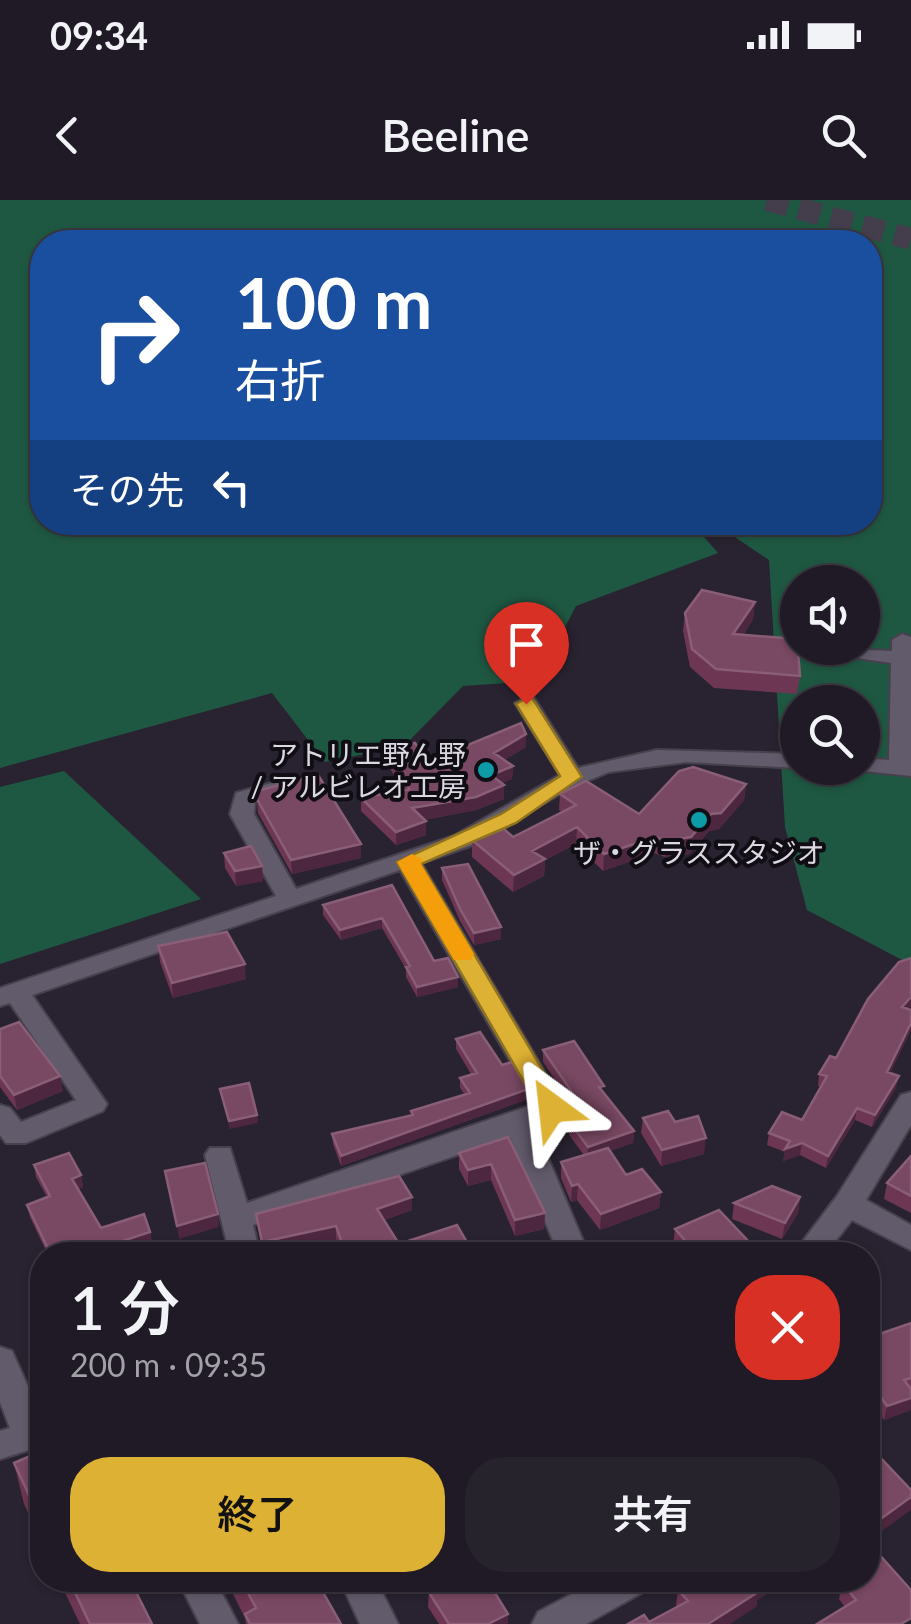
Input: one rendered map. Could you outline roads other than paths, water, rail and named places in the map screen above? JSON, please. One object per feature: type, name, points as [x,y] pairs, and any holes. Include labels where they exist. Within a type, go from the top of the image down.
[{"type":"street","points":[[880,650],[906,651],[905,768],[880,767]]},
{"type":"street","points":[[526,704],[572,777]]},
{"type":"street","points":[[0,1116],[16,1136],[93,1104],[8,994],[408,862],[508,818],[572,777],[628,760],[669,756],[780,760]]},
{"type":"street","points":[[289,784],[244,798],[242,814],[290,901]]},
{"type":"street","points":[[235,1219],[520,1124],[552,1108],[408,862]]},
{"type":"street","points":[[818,1242],[848,1204],[911,1102]]},
{"type":"street","points":[[520,1124],[569,1242]]},
{"type":"street","points":[[220,1155],[241,1242]]},
{"type":"street","points":[[848,1204],[911,1239]]},
{"type":"street","points":[[0,1360],[24,1438]]},
{"type":"street","points":[[202,1592],[219,1624]]},
{"type":"street","points":[[364,1592],[379,1624]]},
{"type":"street","points":[[551,1624],[610,1592]]},
{"type":"tunnel","points":[[767,200],[878,230]]},
{"type":"tunnel","points":[[882,231],[911,239]]},
{"type":"place","name":"アトリエ野ん野 / アルビレオ工房","points":[[486,770]]},
{"type":"place","name":"ザ・グラススタジオ","points":[[699,820]]}]
